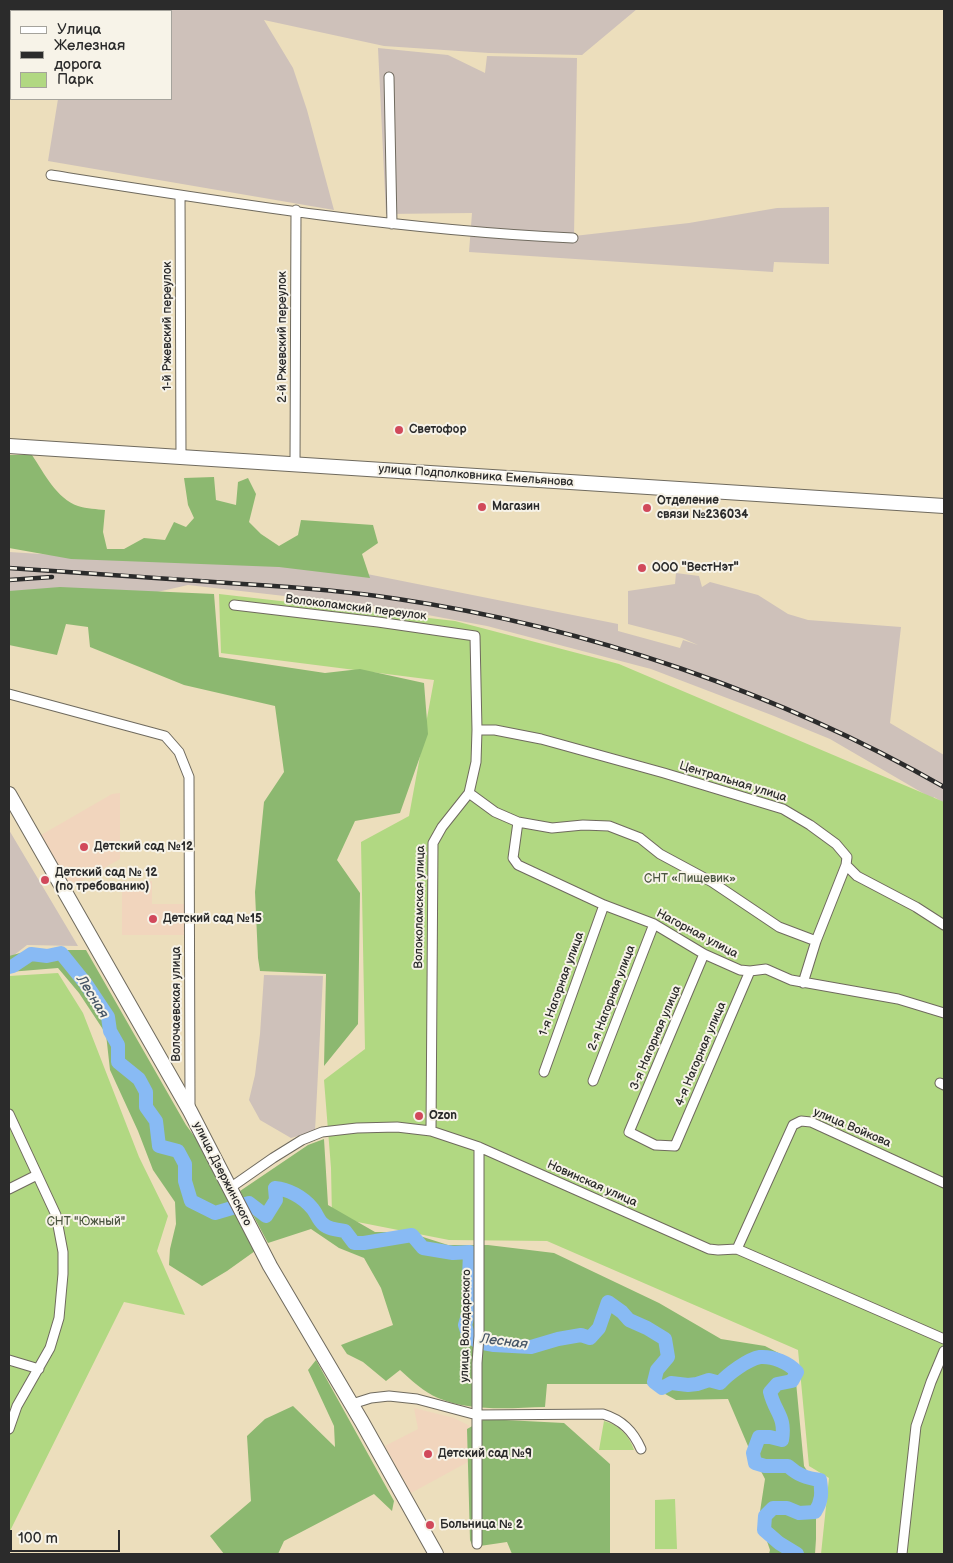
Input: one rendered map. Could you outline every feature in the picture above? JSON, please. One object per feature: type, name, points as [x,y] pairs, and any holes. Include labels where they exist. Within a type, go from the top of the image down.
[{"type":"main road","name":"улица Подполковника Емельянова","points":[[9,446],[944,506]]},
{"type":"main road","name":"улица Дзержинского","points":[[9,794],[190,1111],[270,1266],[352,1404],[436,1554]]},
{"type":"street","points":[[389,77],[392,224]]},
{"type":"street","points":[[50,174],[180,195],[392,224],[572,238]]},
{"type":"street","name":"1-й Ржевский переулок","points":[[180,195],[181,457]]},
{"type":"street","name":"2-й Ржевский переулок","points":[[295,464],[296,210]]},
{"type":"street","name":"Волоколамский переулок","points":[[234,605],[378,622],[475,636]]},
{"type":"street","name":"Волоколамская улица","points":[[431,1130],[433,842],[442,827],[469,793],[476,762],[475,636]]},
{"type":"street","name":"Волочаевская улица","points":[[9,694],[165,736],[179,752],[189,777],[190,1111]]},
{"type":"street","name":"Центральная улица","points":[[477,730],[495,730],[540,739],[664,773],[783,809],[836,844],[847,857],[846,865],[857,876],[944,924]]},
{"type":"street","points":[[469,793],[495,812],[518,822],[552,828],[583,825],[609,826],[640,838],[660,854],[712,882],[779,927],[816,941]]},
{"type":"street","name":"Нагорная улица","points":[[518,822],[513,858],[518,865],[604,905],[654,924],[704,954],[740,970],[766,969],[803,983],[898,1000],[944,1013]]},
{"type":"street","points":[[803,983],[816,941],[846,865]]},
{"type":"street","name":"1-я Нагорная улица","points":[[544,1072],[604,905]]},
{"type":"street","name":"2-я Нагорная улица","points":[[593,1082],[654,924]]},
{"type":"street","name":"3-я Нагорная улица","points":[[675,1146],[655,1145],[629,1132],[704,954]]},
{"type":"street","name":"4-я Нагорная улица","points":[[675,1146],[750,971]]},
{"type":"street","points":[[9,1114],[56,1215],[63,1259],[62,1296],[59,1318],[50,1348],[17,1406],[9,1429]]},
{"type":"street","name":"улица Войкова","points":[[737,1249],[793,1125],[801,1120],[811,1122],[944,1183]]},
{"type":"street","name":"Новинская улица","points":[[230,1188],[294,1144],[322,1132],[381,1127],[431,1130],[479,1148],[709,1249],[737,1249],[944,1339]]},
{"type":"street","name":"улица Володарского","points":[[477,1544],[479,1148]]},
{"type":"street","points":[[9,1189],[37,1175]]},
{"type":"street","points":[[902,1554],[916,1426],[931,1382],[944,1352]]},
{"type":"street","points":[[9,1360],[39,1369]]},
{"type":"street","points":[[352,1404],[371,1398],[390,1396],[417,1399],[477,1414],[603,1414],[624,1424],[631,1431],[641,1449]]},
{"type":"shaded area","points":[[9,9],[36,9],[10,10],[9,71]]},
{"type":"shaded area","points":[[637,9],[582,55],[489,53],[384,46],[264,20],[293,68],[307,110],[334,210],[48,161],[58,100],[172,100],[172,10],[107,10]]},
{"type":"shaded area","points":[[378,48],[448,55],[485,73],[487,56],[577,58],[574,236],[689,223],[777,208],[829,207],[829,264],[774,262],[773,272],[469,252],[472,213],[386,214]]},
{"type":"shaded area","points":[[9,552],[139,560],[337,568],[618,624],[618,631],[680,648],[683,640],[698,645],[682,638],[628,624],[628,591],[675,584],[676,573],[699,576],[702,587],[710,582],[758,595],[788,614],[808,620],[901,627],[890,723],[944,755],[944,803],[934,797],[933,799],[830,739],[651,669],[487,626],[390,608],[188,585],[153,593],[9,598]]},
{"type":"shaded area","name":"Детский сад №12","points":[[120,793],[120,859],[70,887],[41,835],[112,794]]},
{"type":"shaded area","points":[[9,830],[78,946],[27,945],[9,959]]},
{"type":"shaded area","name":"Детский сад №15","points":[[122,881],[152,881],[152,904],[185,904],[185,935],[122,935]]},
{"type":"shaded area","points":[[264,975],[323,976],[315,1131],[291,1138],[260,1120],[249,1100],[255,1075],[260,1034]]},
{"type":"shaded area","name":"Детский сад №9","points":[[414,1408],[454,1418],[470,1426],[467,1429],[468,1462],[411,1493],[385,1446],[418,1429]]},
{"type":"green space","points":[[9,455],[32,455],[57,492],[70,503],[105,510],[103,532],[107,549],[124,549],[144,538],[165,540],[174,522],[186,527],[194,518],[188,505],[184,478],[214,477],[216,500],[236,505],[238,482],[248,478],[256,494],[249,522],[261,534],[279,546],[298,535],[301,520],[373,525],[378,543],[362,554],[370,578],[279,567],[71,559],[9,548]]},
{"type":"green space","points":[[60,587],[214,594],[219,657],[325,673],[360,669],[424,683],[428,734],[400,813],[355,821],[337,860],[360,893],[358,1024],[324,1066],[326,974],[260,971],[258,958],[255,892],[264,802],[284,772],[275,706],[184,685],[90,647],[88,627],[66,624],[57,655],[9,645],[9,591]]},
{"type":"green space","name":"СНТ «Пищевик»","points":[[219,594],[455,621],[619,664],[944,802],[944,1554],[821,1554],[829,1478],[809,1466],[798,1350],[547,1241],[449,1240],[332,1217],[331,1168],[324,1080],[365,1049],[361,842],[409,816],[434,680],[221,653]]},
{"type":"green space","points":[[31,950],[86,950],[186,1125],[203,1148],[255,1251],[202,1286],[169,1265],[170,1249],[176,1224],[175,1202],[153,1170],[138,1131],[110,1070],[106,1034],[79,993],[58,968],[9,972],[9,956]]},
{"type":"green space","name":"СНТ \"Южный\"","points":[[58,973],[83,1013],[139,1157],[168,1216],[157,1251],[185,1315],[124,1302],[9,1533],[9,976]]},
{"type":"green space","points":[[324,1139],[328,1205],[375,1232],[398,1232],[448,1245],[488,1245],[554,1253],[659,1303],[721,1339],[765,1346],[794,1361],[804,1466],[816,1485],[815,1554],[769,1554],[770,1550],[759,1518],[765,1479],[748,1446],[728,1399],[676,1400],[647,1384],[547,1384],[545,1407],[478,1407],[438,1398],[413,1382],[400,1370],[386,1381],[363,1362],[347,1354],[341,1345],[393,1325],[381,1288],[364,1258],[339,1248],[311,1229],[268,1243],[240,1191],[308,1145]]},
{"type":"green space","points":[[316,1360],[394,1501],[392,1511],[374,1494],[284,1541],[278,1554],[224,1554],[210,1536],[251,1501],[247,1436],[265,1419],[293,1406],[335,1447],[334,1426],[308,1370]]},
{"type":"green space","points":[[485,1419],[564,1423],[610,1464],[610,1554],[512,1554],[507,1542],[473,1547],[470,1540],[467,1429]]},
{"type":"green space","points":[[604,1421],[623,1431],[634,1450],[599,1450]]},
{"type":"green space","points":[[675,1499],[677,1549],[655,1549],[655,1500]]},
{"type":"waterway","name":"Лесная","points":[[9,967],[31,954],[47,956],[61,953],[86,984],[108,1017],[110,1031],[118,1045],[118,1062],[139,1079],[146,1092],[146,1107],[156,1121],[159,1146],[178,1151],[185,1164],[185,1181],[191,1201],[215,1213],[249,1203],[266,1216],[276,1200],[275,1188],[300,1197],[325,1226],[345,1231],[354,1243],[412,1235],[423,1248],[453,1253],[470,1252],[469,1278],[473,1298],[465,1325],[468,1334],[478,1342],[531,1347],[581,1335],[590,1338],[599,1328],[608,1302],[622,1312],[629,1320],[665,1339],[668,1357],[657,1370],[654,1382],[662,1388],[671,1383],[688,1385],[709,1380],[720,1383],[738,1367],[760,1357],[775,1359],[790,1366],[797,1372],[792,1381],[777,1384],[770,1392],[783,1425],[782,1440],[759,1437],[753,1453],[755,1463],[765,1466],[788,1466],[802,1476],[820,1480],[821,1497],[815,1512],[799,1513],[787,1508],[773,1508],[765,1516],[764,1530],[779,1543],[797,1554]]},
{"type":"railway","points":[[9,568],[282,586],[340,592],[398,599],[469,611],[540,627],[680,668],[749,694],[816,722],[881,753],[944,787]]},
{"type":"railway","points":[[9,580],[52,577]]},
{"type":"place","name":"Светофор","points":[[399,430]]},
{"type":"place","name":"Магазин","points":[[482,507]]},
{"type":"place","name":"Отделение связи №236034","points":[[647,508]]},
{"type":"place","name":"ООО \"ВестНэт\"","points":[[642,568]]},
{"type":"place","name":"Детский сад №12","points":[[84,847]]},
{"type":"place","name":"Детский сад № 12 (по требованию)","points":[[45,880]]},
{"type":"place","name":"Детский сад №15","points":[[153,919]]},
{"type":"place","name":"Ozon","points":[[419,1116]]},
{"type":"place","name":"Детский сад №9","points":[[428,1454]]},
{"type":"place","name":"Больница № 2","points":[[430,1525]]}]
